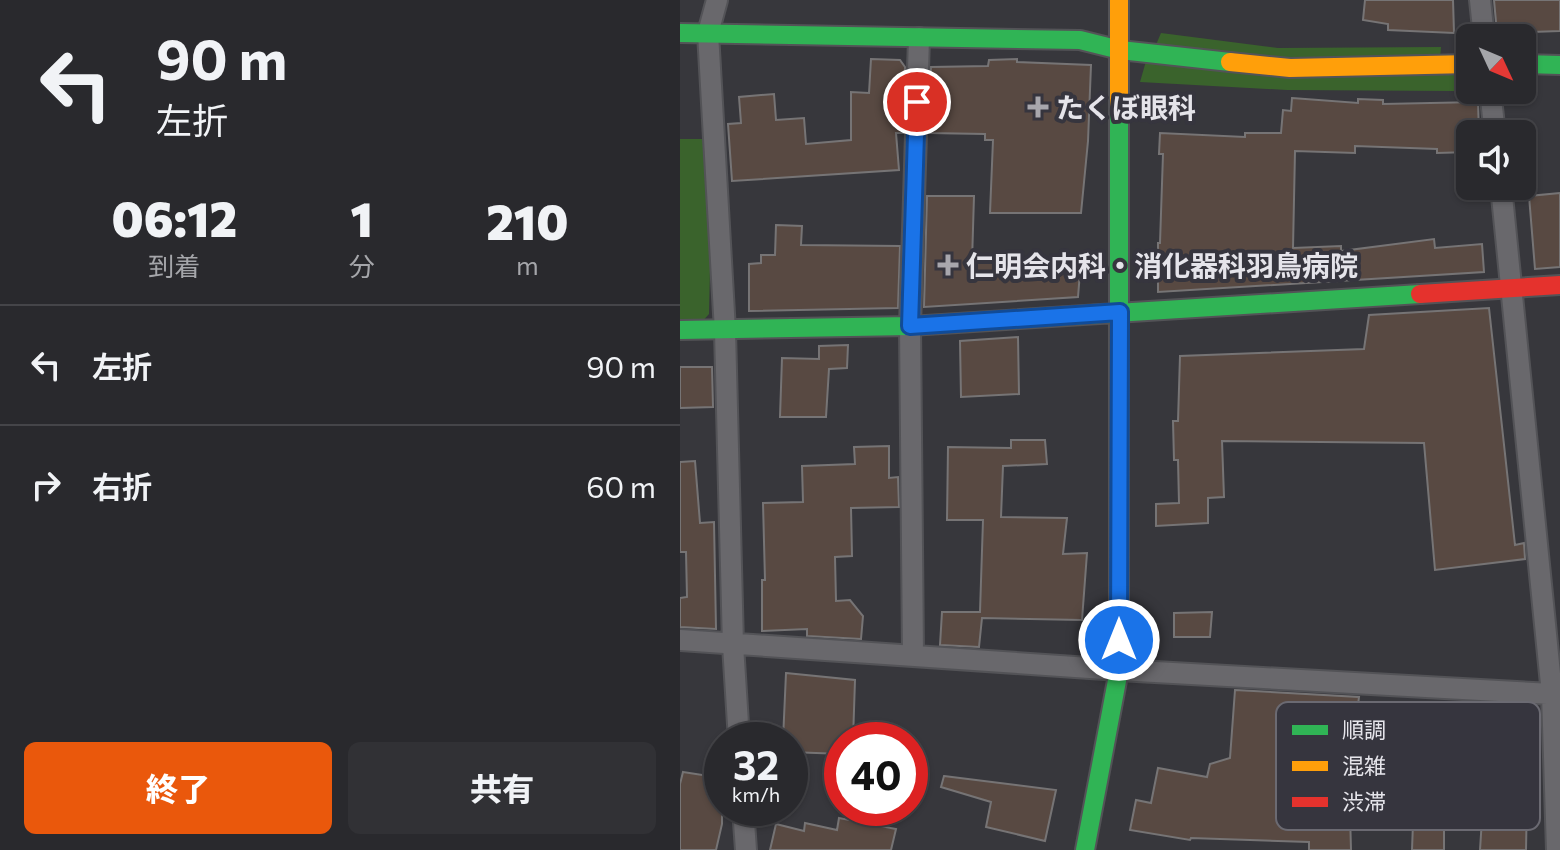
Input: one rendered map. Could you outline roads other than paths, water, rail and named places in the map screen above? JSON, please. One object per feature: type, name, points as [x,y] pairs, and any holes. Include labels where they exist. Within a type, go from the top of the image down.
[{"type":"street","points":[[717,0],[708,33],[725,331],[738,722]]},
{"type":"street","points":[[1085,850],[1119,670],[1119,0]]},
{"type":"street","points":[[1480,0],[1483,24]]},
{"type":"street","points":[[680,33],[1080,40],[1120,50],[1290,68],[1456,64]]},
{"type":"street","points":[[913,655],[910,326],[919,38]]},
{"type":"street","points":[[1536,64],[1560,65]]},
{"type":"street","points":[[1503,200],[1552,694],[1557,850]]},
{"type":"street","points":[[680,330],[910,326],[1560,285]]},
{"type":"street","points":[[680,640],[1119,670],[1552,694]]},
{"type":"street","points":[[744,826],[746,850]]},
{"type":"place","name":"たくぼ眼科","points":[[1038,107]]},
{"type":"place","name":"仁明会内科・消化器科羽鳥病院","points":[[948,265]]}]
